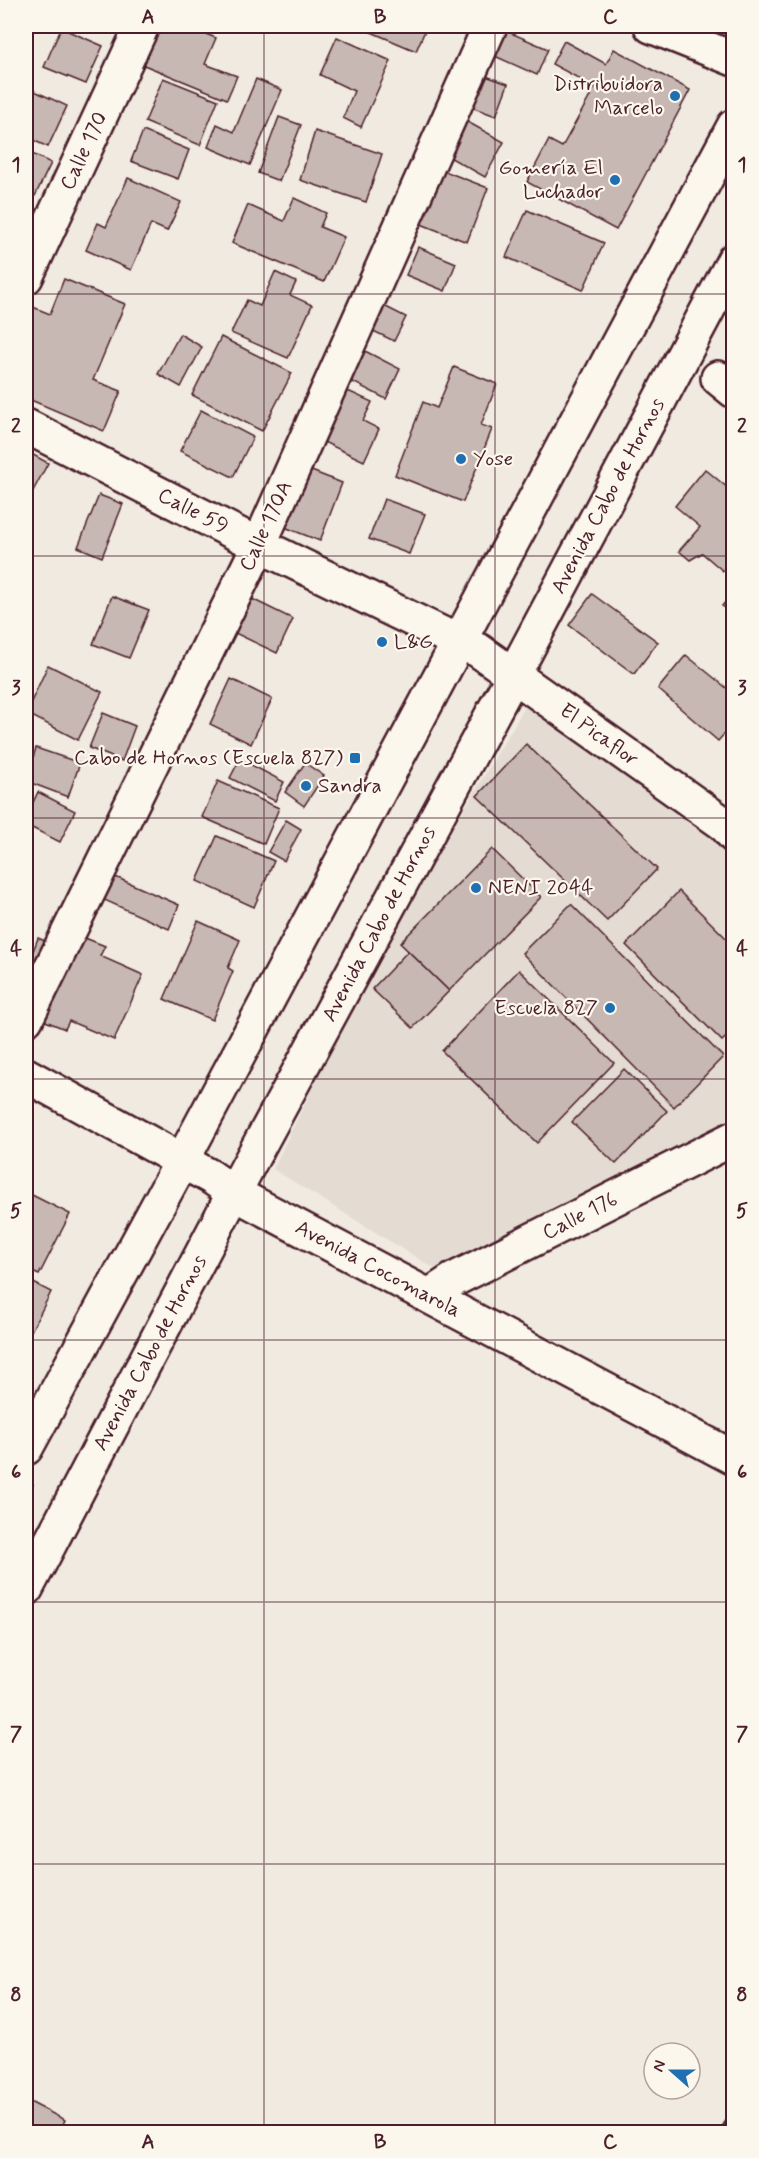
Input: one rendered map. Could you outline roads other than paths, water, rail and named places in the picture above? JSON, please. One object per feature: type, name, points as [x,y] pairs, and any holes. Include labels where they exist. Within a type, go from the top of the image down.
[{"type":"main road","name":"Calle 170","points":[[26,277],[142,26]]},
{"type":"main road","name":"Calle 170A","points":[[26,1019],[259,545],[490,26]]},
{"type":"main road","points":[[651,26],[734,59]]},
{"type":"main road","points":[[26,1448],[182,1161],[734,126]]},
{"type":"main road","name":"Avenida Cabo de Hornos","points":[[26,1589],[234,1193],[734,260]]},
{"type":"main road","name":"Calle 59","points":[[26,426],[259,545],[459,642]]},
{"type":"main road","name":"El Picaflor","points":[[459,642],[478,650],[514,674],[730,825]]},
{"type":"main road","name":"Avenida Cocomarola","points":[[26,1075],[221,1183],[234,1193],[734,1458]]},
{"type":"main road","name":"Calle 176","points":[[429,1296],[453,1280],[734,1138]]},
{"type":"lane","points":[[730,2133],[734,2126]]},
{"type":"place","name":"Distribuidora Marcelo","points":[[675,96]]},
{"type":"place","name":"Gomería El Luchador","points":[[615,180]]},
{"type":"place","name":"Yose","points":[[461,459]]},
{"type":"place","name":"L&G","points":[[382,642]]},
{"type":"place","name":"Cabo de Hornos (Escuela 827)","points":[[355,758]]},
{"type":"place","name":"Sandra","points":[[306,786]]},
{"type":"place","name":"NENI 2044","points":[[476,888]]},
{"type":"place","name":"Escuela 827","points":[[610,1008]]}]
